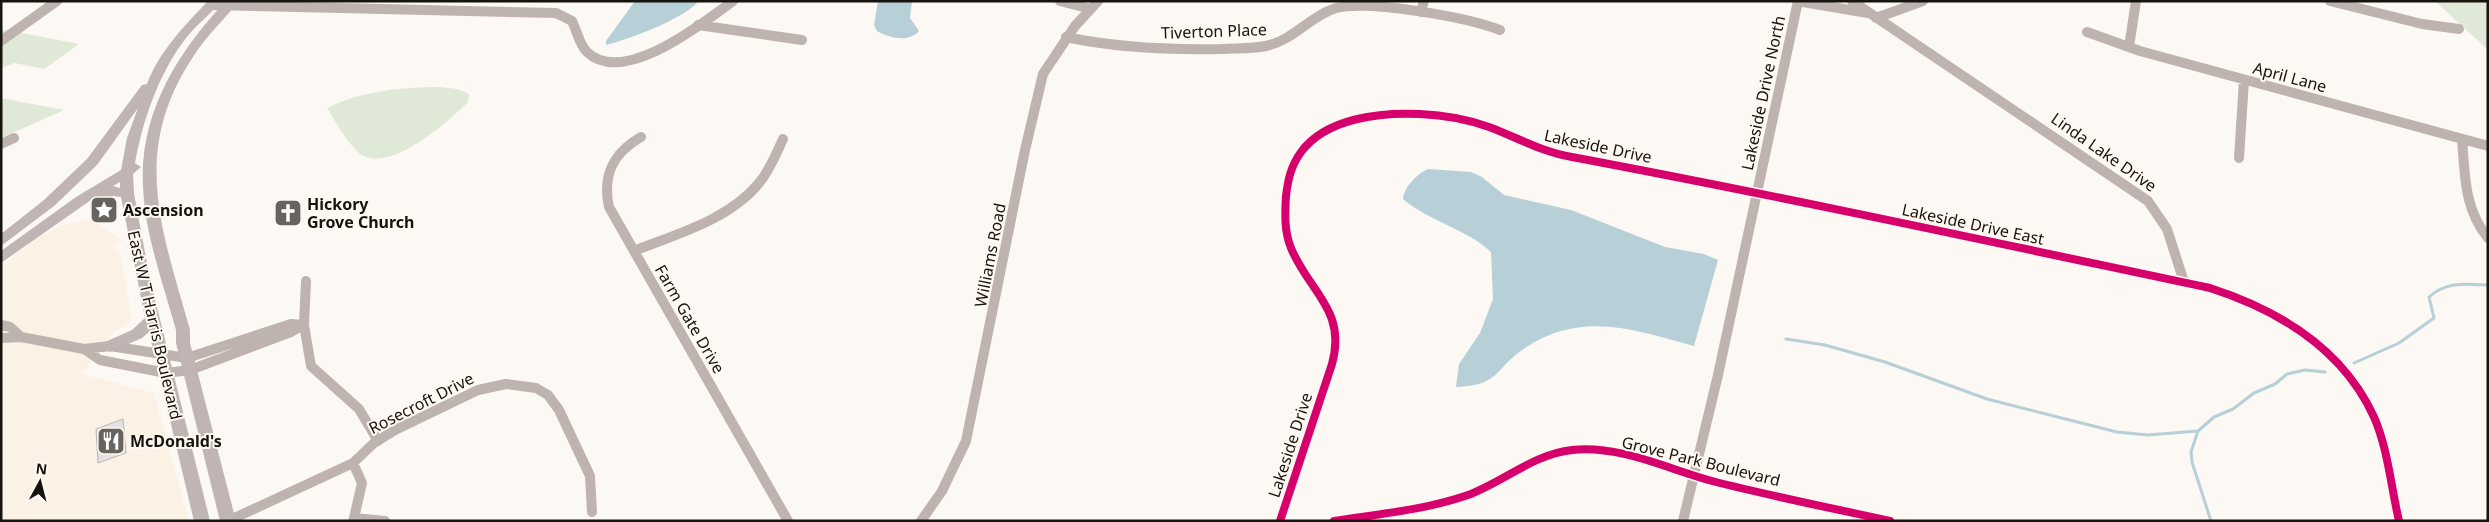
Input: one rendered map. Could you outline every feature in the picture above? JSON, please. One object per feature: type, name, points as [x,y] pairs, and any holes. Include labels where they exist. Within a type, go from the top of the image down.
[{"type":"main road","name":"East W T Harris Boulevard","points":[[202,521],[143,279],[127,194],[128,171],[138,121],[157,73],[182,35],[213,3]]},
{"type":"main road","name":"East W T Harris Boulevard","points":[[228,521],[188,364],[183,343],[184,330],[150,197],[149,159],[161,108],[172,83],[194,47],[231,3]]},
{"type":"main road","points":[[1,241],[49,203],[92,162],[157,73]]},
{"type":"main road","points":[[1,258],[81,200],[149,159]]},
{"type":"main road","points":[[81,200],[113,191],[127,194]]},
{"type":"main road","points":[[110,346],[137,334],[154,318]]},
{"type":"street","points":[[1,41],[57,1]]},
{"type":"street","points":[[213,3],[556,13],[572,21],[579,41],[589,54],[614,62],[646,56],[698,25],[733,1]]},
{"type":"street","points":[[1060,1],[1091,9]]},
{"type":"street","name":"Williams Road","points":[[921,521],[942,491],[966,441],[1038,92],[1047,66],[1066,38],[1098,1]]},
{"type":"street","points":[[1421,12],[1424,1]]},
{"type":"street","points":[[1798,1],[1873,16],[1903,10],[1923,1]]},
{"type":"street","name":"Lakeside Drive North","points":[[1756,192],[1798,1]]},
{"type":"street","name":"Linda Lake Drive","points":[[1852,1],[2148,201],[2162,217],[2171,234],[2184,282]]},
{"type":"street","points":[[2129,47],[2136,1]]},
{"type":"street","points":[[2334,2],[2422,24],[2459,29]]},
{"type":"street","name":"Tiverton Place","points":[[1066,38],[1122,47],[1258,48],[1282,42],[1330,11],[1348,5],[1372,5],[1475,20],[1500,30]]},
{"type":"street","points":[[698,25],[802,40]]},
{"type":"street","name":"April Lane","points":[[2087,32],[2129,47],[2244,80],[2488,146]]},
{"type":"street","points":[[2239,158],[2244,80]]},
{"type":"street","name":"Lakeside Drive","points":[[1280,521],[1310,431],[1336,343],[1332,316],[1293,252],[1286,232],[1285,219],[1288,183],[1295,161],[1314,141],[1326,132],[1348,122],[1376,115],[1400,113],[1441,116],[1487,126],[1546,151],[1561,155],[1756,192]]},
{"type":"street","name":"Farm Gate Drive","points":[[640,137],[623,146],[615,156],[606,179],[605,190],[609,207],[788,521]]},
{"type":"street","points":[[1,144],[14,138]]},
{"type":"street","points":[[634,251],[722,213],[743,200],[763,179],[783,139]]},
{"type":"street","points":[[2462,139],[2469,209],[2478,227],[2488,238]]},
{"type":"street","points":[[1683,521],[1718,375],[1756,192]]},
{"type":"street","name":"Lakeside Drive East","points":[[1756,192],[2184,282]]},
{"type":"street","points":[[306,281],[304,325],[311,366],[359,409],[378,440]]},
{"type":"street","points":[[2184,282],[2222,291],[2273,313],[2319,346],[2346,374],[2359,390],[2374,418],[2399,521]]},
{"type":"street","points":[[1,325],[10,327],[21,337]]},
{"type":"street","points":[[84,349],[100,360],[166,374],[188,364],[291,332],[304,325]]},
{"type":"street","points":[[1,338],[21,337],[84,349],[110,346],[162,356],[188,364]]},
{"type":"street","name":"Rosecroft Drive","points":[[228,521],[353,463],[378,440],[478,390],[506,384],[536,388],[548,395],[559,410],[590,476],[592,512]]},
{"type":"street","name":"Grove Park Boulevard","points":[[1334,521],[1458,498],[1491,486],[1551,456],[1574,450],[1608,452],[1694,475],[1890,521]]},
{"type":"street","points":[[353,463],[362,483],[354,519],[385,521]]},
{"type":"shaded area","points":[[90,219],[123,241],[112,247],[121,256],[132,320],[113,332],[81,374],[154,393],[189,521],[1,521],[1,267],[36,239],[63,225]]},
{"type":"green space","points":[[2435,1],[2488,1],[2488,50]]},
{"type":"green space","points":[[1,29],[79,44],[44,69],[15,63],[1,68]]},
{"type":"green space","points":[[440,87],[457,89],[469,94],[468,102],[446,122],[416,144],[384,158],[370,158],[358,152],[345,137],[327,108],[340,102],[382,91]]},
{"type":"green space","points":[[1,98],[64,110],[1,138]]},
{"type":"water","points":[[635,1],[696,1],[697,3],[679,16],[641,34],[606,45],[606,41]]},
{"type":"water","points":[[878,1],[912,1],[910,18],[919,31],[910,37],[899,38],[887,36],[877,31],[874,25]]},
{"type":"water","points":[[1428,169],[1471,172],[1482,177],[1504,195],[1571,210],[1665,247],[1704,254],[1718,260],[1694,346],[1651,334],[1609,327],[1588,326],[1567,329],[1546,336],[1525,348],[1490,379],[1471,386],[1456,387],[1459,364],[1480,333],[1493,299],[1491,252],[1471,237],[1425,214],[1403,199],[1412,181]]},
{"type":"building","name":"McDonald's","points":[[123,419],[126,453],[98,463],[96,429]]},
{"type":"waterway","points":[[2354,363],[2399,343],[2434,318],[2429,297],[2436,292],[2443,288],[2457,285],[2488,285]]},
{"type":"waterway","points":[[1786,339],[1825,345],[1885,362],[1987,399],[2117,432],[2148,435],[2198,431]]},
{"type":"waterway","points":[[2198,431],[2214,417],[2233,409],[2254,393],[2275,384],[2287,374],[2305,370],[2325,372]]},
{"type":"waterway","points":[[2198,431],[2191,452],[2192,462],[2211,521]]},
{"type":"cycle path","points":[[1280,521],[1332,364],[1336,343],[1334,321],[1321,295],[1296,259],[1286,232],[1286,201],[1290,171],[1302,150],[1320,135],[1342,124],[1367,117],[1393,114],[1419,114],[1465,120],[1478,123],[1561,155],[1742,189],[2210,288],[2235,296],[2284,320],[2306,335],[2327,352],[2346,372],[2362,394],[2374,417],[2382,442],[2399,521]]},
{"type":"cycle path","points":[[1334,521],[1402,511],[1452,500],[1481,490],[1546,457],[1572,450],[1589,449],[1624,454],[1732,486],[1890,521]]},
{"type":"place","name":"Ascension","points":[[104,210]]},
{"type":"place","name":"Hickory Grove Church","points":[[288,213]]},
{"type":"place","name":"McDonald's","points":[[111,441]]}]
